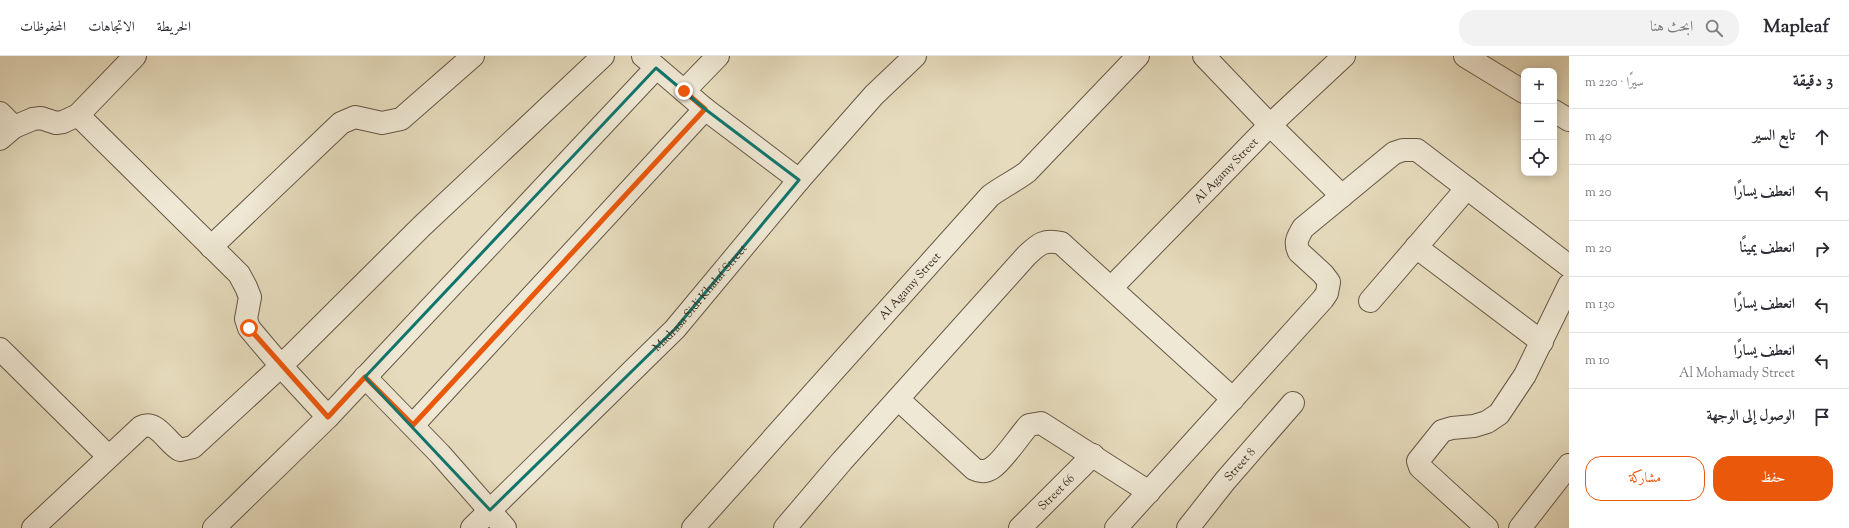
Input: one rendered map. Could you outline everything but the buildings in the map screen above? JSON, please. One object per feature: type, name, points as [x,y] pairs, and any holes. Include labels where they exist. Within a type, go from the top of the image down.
[{"type":"street","points":[[5,126],[41,118],[56,123],[63,122],[78,115],[135,56]]},
{"type":"street","points":[[211,247],[340,123],[355,117],[382,123],[401,119],[473,56]]},
{"type":"street","points":[[33,528],[108,456],[141,427],[147,425],[156,428],[180,450],[193,447],[281,366],[422,226],[603,56]]},
{"type":"street","points":[[684,91],[718,56]]},
{"type":"street","name":"Madrasa Sidi Khalaf Street","points":[[472,528],[675,329],[799,180],[874,95],[915,56]]},
{"type":"street","name":"Al Agamy Street","points":[[693,528],[990,196],[999,189],[1018,180],[1027,172],[1138,56]]},
{"type":"street","points":[[1204,56],[1270,125],[1342,196]]},
{"type":"street","name":"Al Agamy Street","points":[[1112,287],[1270,125],[1344,56]]},
{"type":"street","points":[[1465,56],[1521,90]]},
{"type":"street","points":[[214,528],[328,417],[650,62],[705,109],[799,180]]},
{"type":"street","points":[[413,425],[705,109]]},
{"type":"street","points":[[1557,113],[1569,120]]},
{"type":"street","points":[[78,115],[238,274],[244,282],[250,297],[246,319],[249,328],[281,366],[328,417]]},
{"type":"street","points":[[1116,528],[1327,293],[1329,282],[1326,277],[1300,252],[1297,248],[1296,239],[1303,228],[1394,153],[1412,149],[1417,150],[1569,266]]},
{"type":"street","points":[[1370,301],[1467,188]]},
{"type":"street","points":[[785,528],[1027,255],[1044,242],[1052,241],[1061,243],[1112,287],[1233,399]]},
{"type":"street","points":[[1416,247],[1542,342]]},
{"type":"street","points":[[1487,528],[1420,467],[1418,464],[1420,457],[1442,431],[1452,428],[1474,426],[1487,422],[1498,414],[1525,375],[1569,285]]},
{"type":"street","points":[[0,349],[108,456]]},
{"type":"street","points":[[365,377],[413,425],[505,528]]},
{"type":"street","points":[[898,399],[979,472],[991,468],[1029,425],[1033,423],[1041,423],[1047,425],[1149,492]]},
{"type":"street","name":"Street 8","points":[[1188,528],[1225,481],[1293,403]]},
{"type":"street","name":"Street 66","points":[[1020,528],[1093,455]]},
{"type":"street","points":[[1520,528],[1569,465]]},
{"type":"highlighted area","points":[[656,68],[705,109],[799,180],[675,329],[490,510],[365,377]]},
{"type":"route","points":[[249,328],[281,366],[328,417],[365,377],[413,425],[705,109],[684,91]]}]
